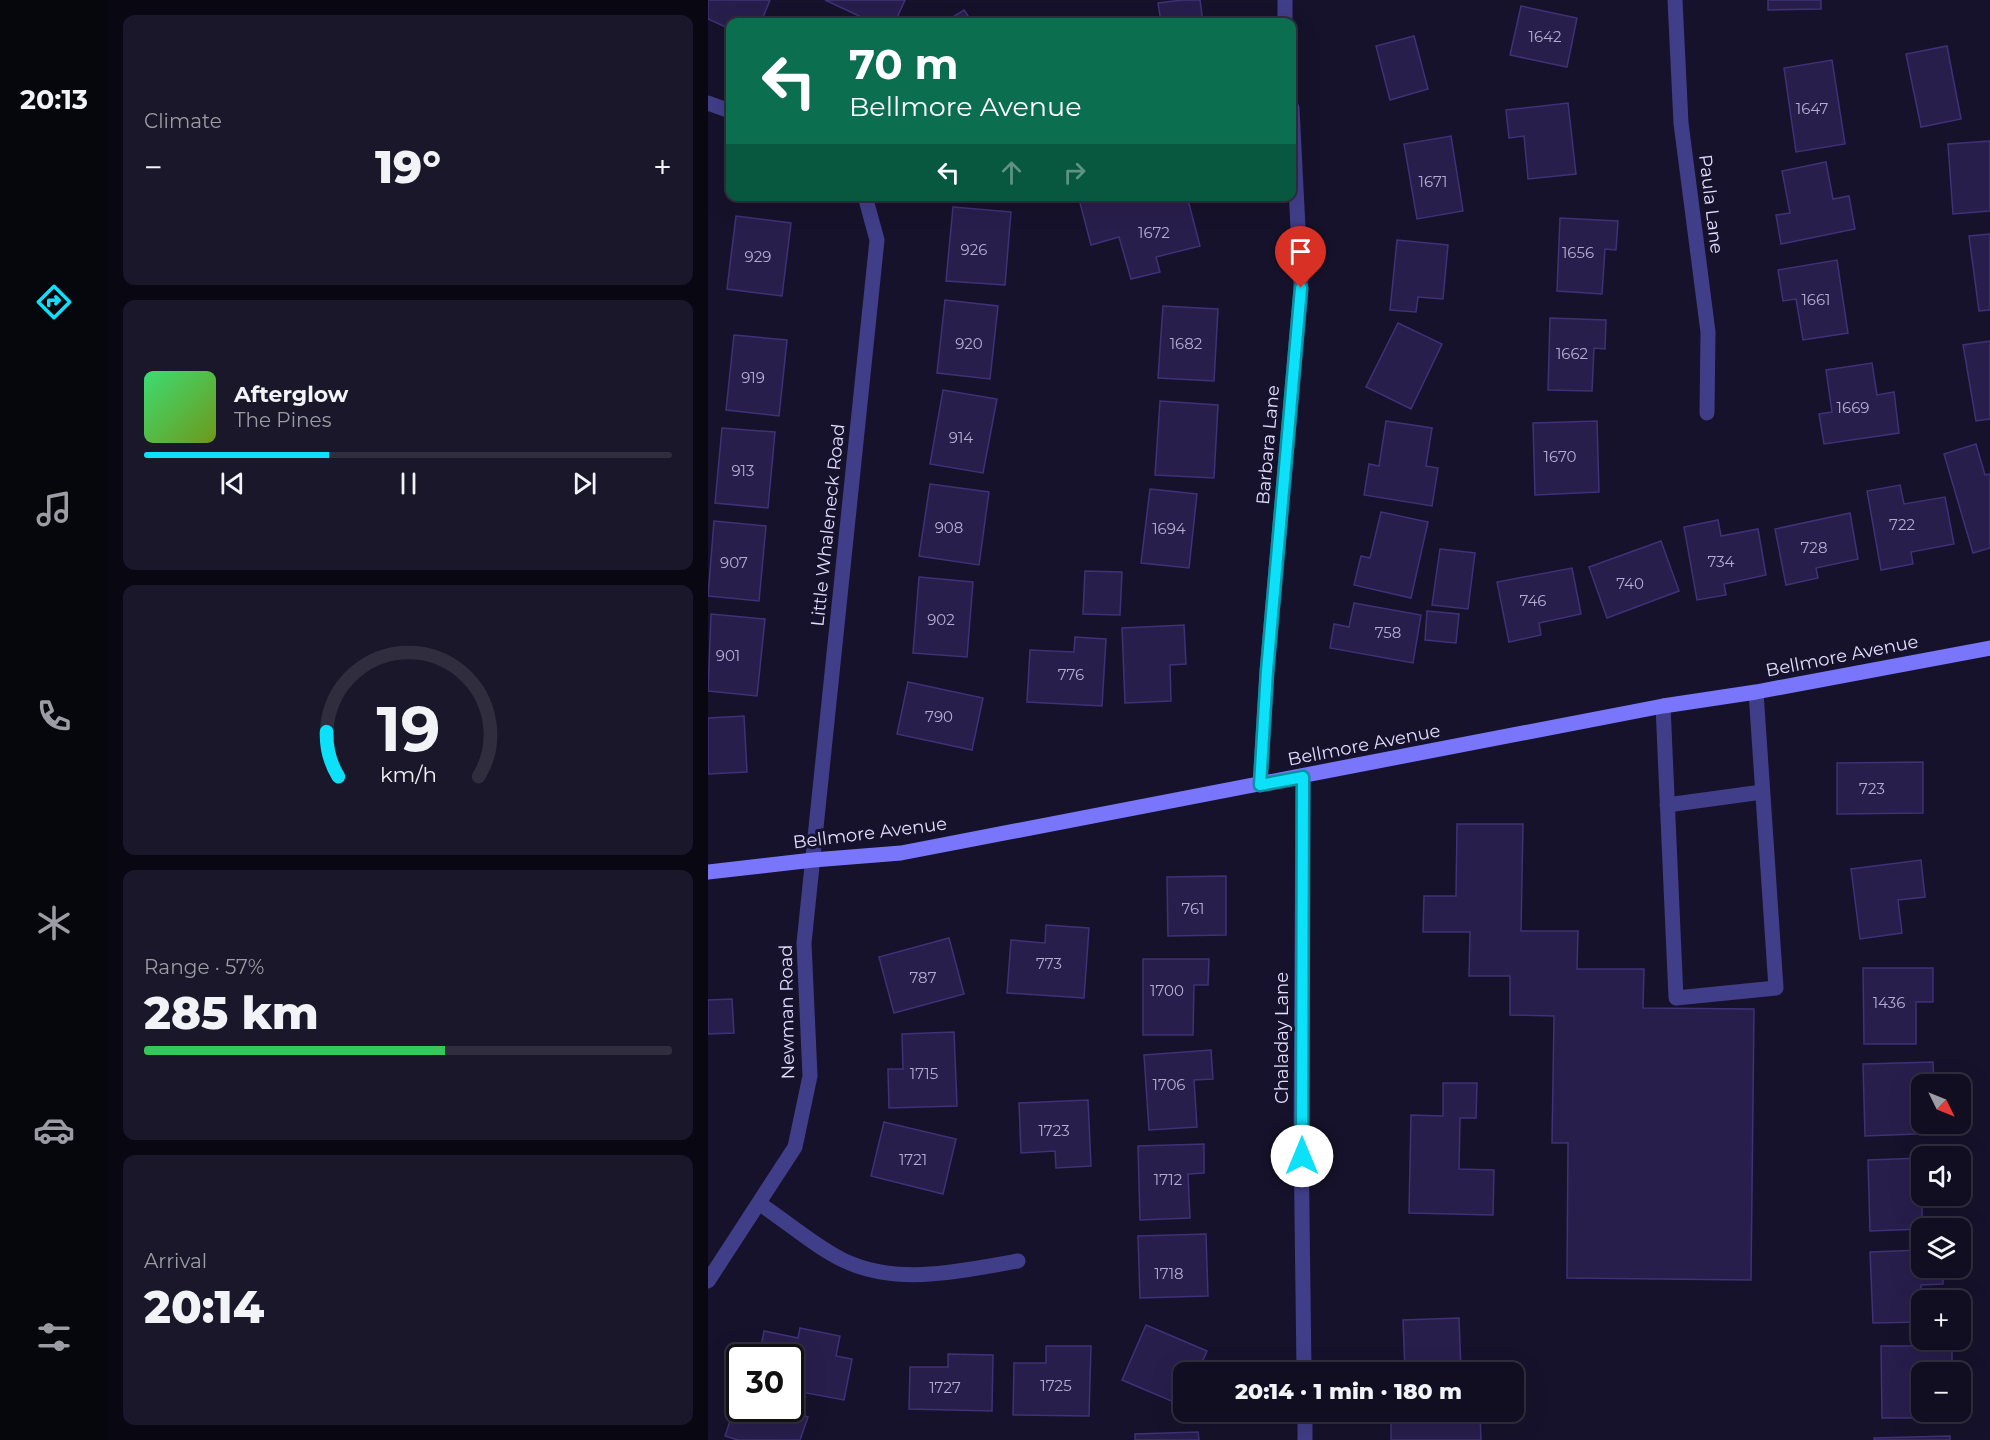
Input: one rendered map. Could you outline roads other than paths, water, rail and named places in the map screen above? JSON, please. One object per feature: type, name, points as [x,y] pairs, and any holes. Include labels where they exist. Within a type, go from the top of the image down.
[{"type":"main road","name":"Bellmore Avenue","points":[[708,872],[901,853],[1303,777],[1663,705],[1756,692],[1990,648]]},
{"type":"street","points":[[1285,0],[1285,18]]},
{"type":"street","name":"Paula Lane","points":[[1675,0],[1681,123],[1708,332],[1707,412]]},
{"type":"street","points":[[708,103],[726,110]]},
{"type":"street","name":"Barbara Lane","points":[[1260,785],[1267,671],[1301,288],[1296,188]]},
{"type":"street","name":"Little Whaleneck Road","points":[[813,860],[877,240],[866,201]]},
{"type":"street","points":[[1663,705],[1676,998],[1776,988],[1756,692]]},
{"type":"street","name":"Chaladay Lane","points":[[1303,777],[1304,1362]]},
{"type":"street","points":[[1667,805],[1762,792]]},
{"type":"street","name":"Newman Road","points":[[708,1281],[795,1147],[810,1076],[804,943],[813,860]]},
{"type":"street","points":[[760,1204],[845,1261],[890,1273],[937,1275],[1018,1261]]},
{"type":"street","points":[[1305,1422],[1305,1440]]}]
